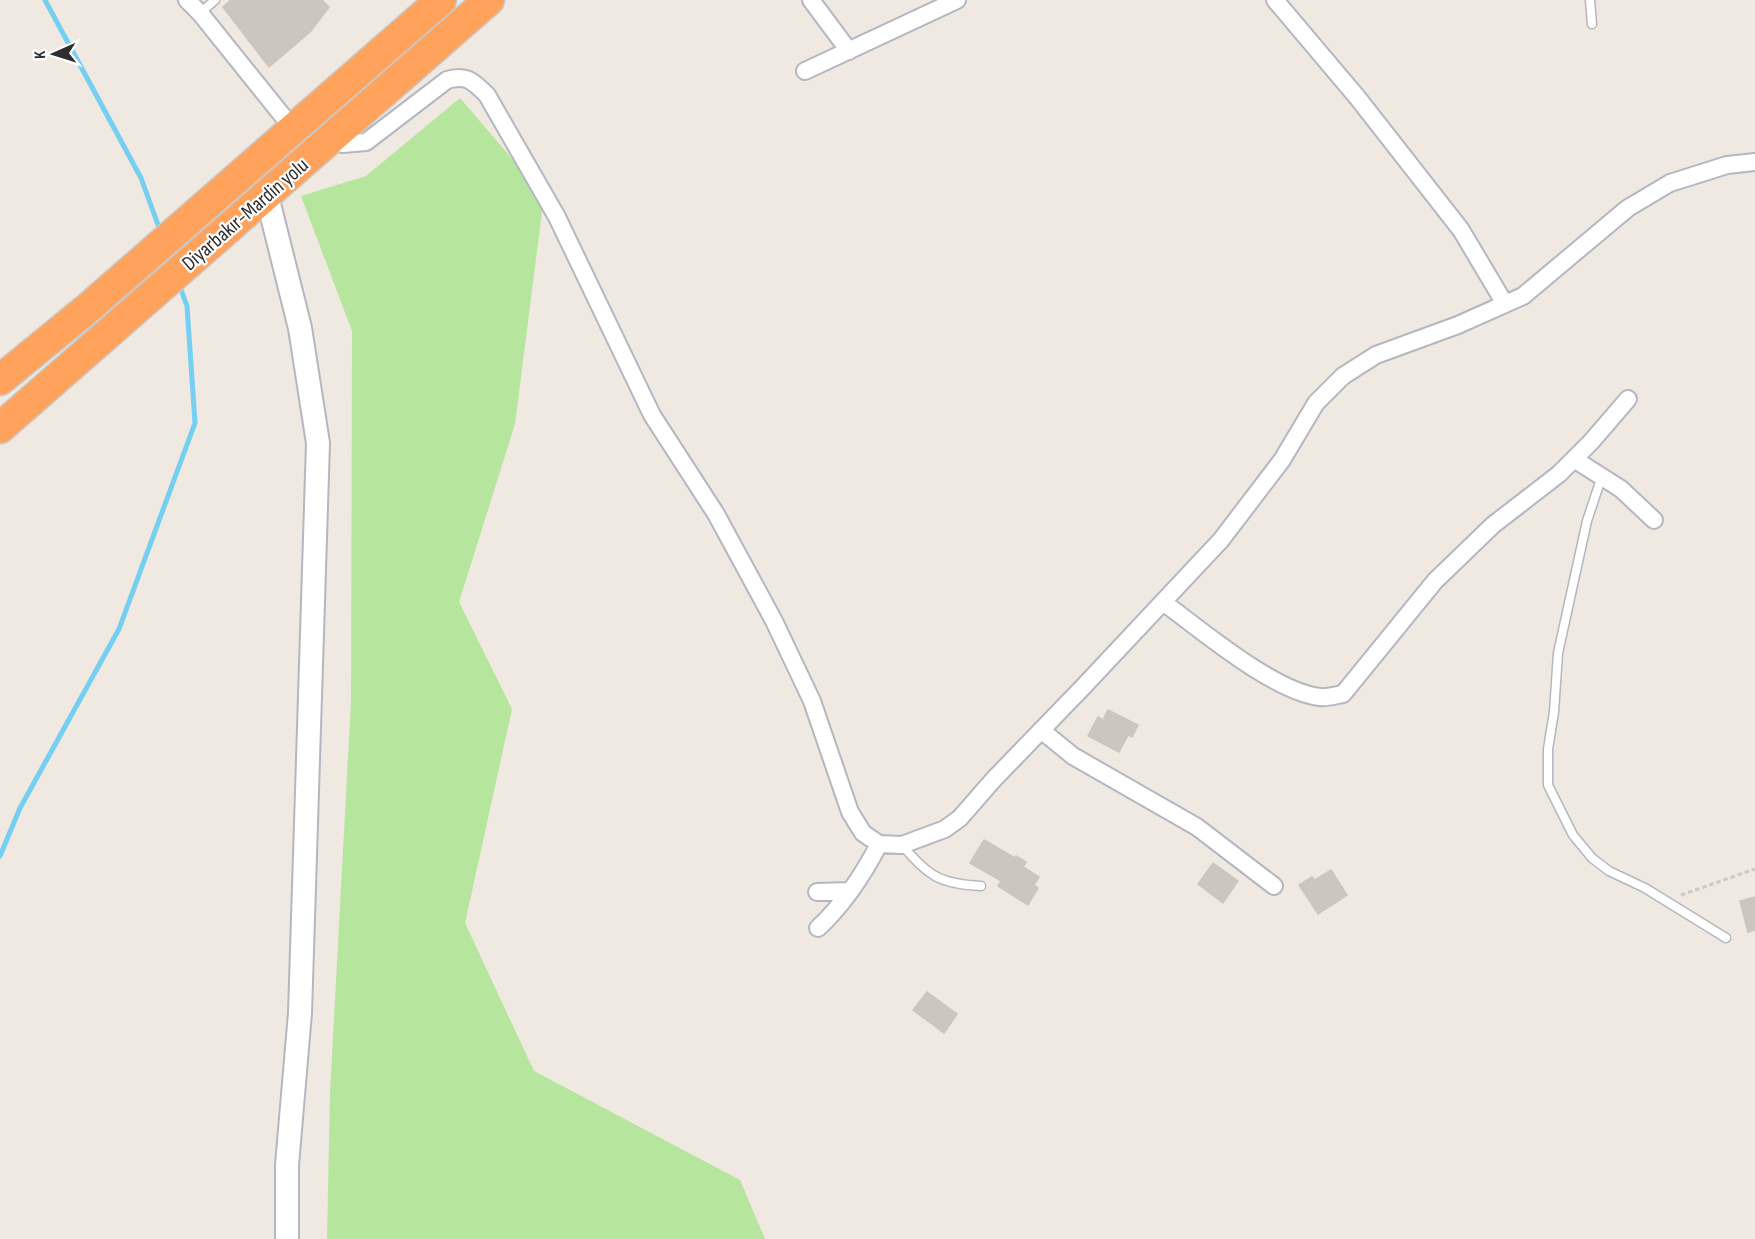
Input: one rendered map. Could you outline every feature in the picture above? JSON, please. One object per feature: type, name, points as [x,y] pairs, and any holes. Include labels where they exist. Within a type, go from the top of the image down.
[{"type":"highway","points":[[0,381],[88,308],[441,0]]},
{"type":"highway","name":"Diyarbakır-Mardin yolu","points":[[0,428],[489,0]]},
{"type":"street","points":[[187,0],[294,130]]},
{"type":"street","points":[[811,0],[849,51]]},
{"type":"street","points":[[805,71],[957,0]]},
{"type":"street","points":[[1275,0],[1358,97],[1461,230],[1505,304]]},
{"type":"street","points":[[329,141],[343,144],[366,142],[447,80],[458,77],[471,79],[487,95],[557,217],[652,415],[716,514],[774,621],[812,701],[850,812],[863,833],[879,844],[902,845],[945,829],[960,818],[1221,540],[1282,459],[1316,403],[1343,376],[1376,355],[1458,325],[1523,296],[1628,208],[1670,183],[1726,165],[1755,162]]},
{"type":"street","points":[[262,199],[300,328],[318,443],[300,1013],[287,1165],[287,1239]]},
{"type":"street","points":[[1163,602],[1256,668],[1293,689],[1321,697],[1343,694],[1436,581],[1493,525],[1574,459],[1614,418],[1628,399]]},
{"type":"street","points":[[1574,459],[1621,489],[1654,520]]},
{"type":"street","points":[[1041,730],[1073,756],[1197,827],[1275,886]]},
{"type":"street","points":[[818,928],[850,891],[879,844]]},
{"type":"street","points":[[817,892],[850,891]]},
{"type":"lane","points":[[200,13],[215,0]]},
{"type":"lane","points":[[1590,0],[1592,24]]},
{"type":"lane","points":[[1602,475],[1584,532],[1558,653],[1554,712],[1548,748],[1548,785],[1573,834],[1592,858],[1609,871],[1645,888],[1726,938]]},
{"type":"lane","points":[[902,845],[923,870],[945,882],[981,886]]},
{"type":"path","points":[[1666,901],[1755,869]]},
{"type":"green space","points":[[460,98],[544,196],[515,424],[459,602],[512,709],[465,923],[534,1071],[740,1180],[765,1239],[327,1239],[330,1093],[351,701],[352,331],[301,196],[366,176]]},
{"type":"building","points":[[231,0],[322,0],[329,7],[310,32],[269,67],[223,7]]},
{"type":"building","points":[[1108,710],[1138,725],[1132,737],[1128,735],[1119,752],[1088,736],[1098,717],[1103,720]]},
{"type":"building","points":[[984,840],[1015,858],[1001,881],[970,863]]},
{"type":"building","points":[[1016,856],[1026,862],[1023,867],[1039,877],[1034,885],[1038,888],[1028,905],[998,886]]},
{"type":"building","points":[[1213,863],[1238,881],[1223,903],[1198,884]]},
{"type":"building","points":[[1331,870],[1347,895],[1318,914],[1299,885],[1312,877],[1315,880]]},
{"type":"building","points":[[1755,897],[1755,930],[1748,932],[1740,901]]},
{"type":"building","points":[[927,992],[957,1014],[944,1033],[913,1010]]},
{"type":"waterway","points":[[45,0],[141,178],[161,233]]},
{"type":"waterway","points":[[0,856],[20,808],[119,629],[195,423],[187,306],[179,284]]}]
